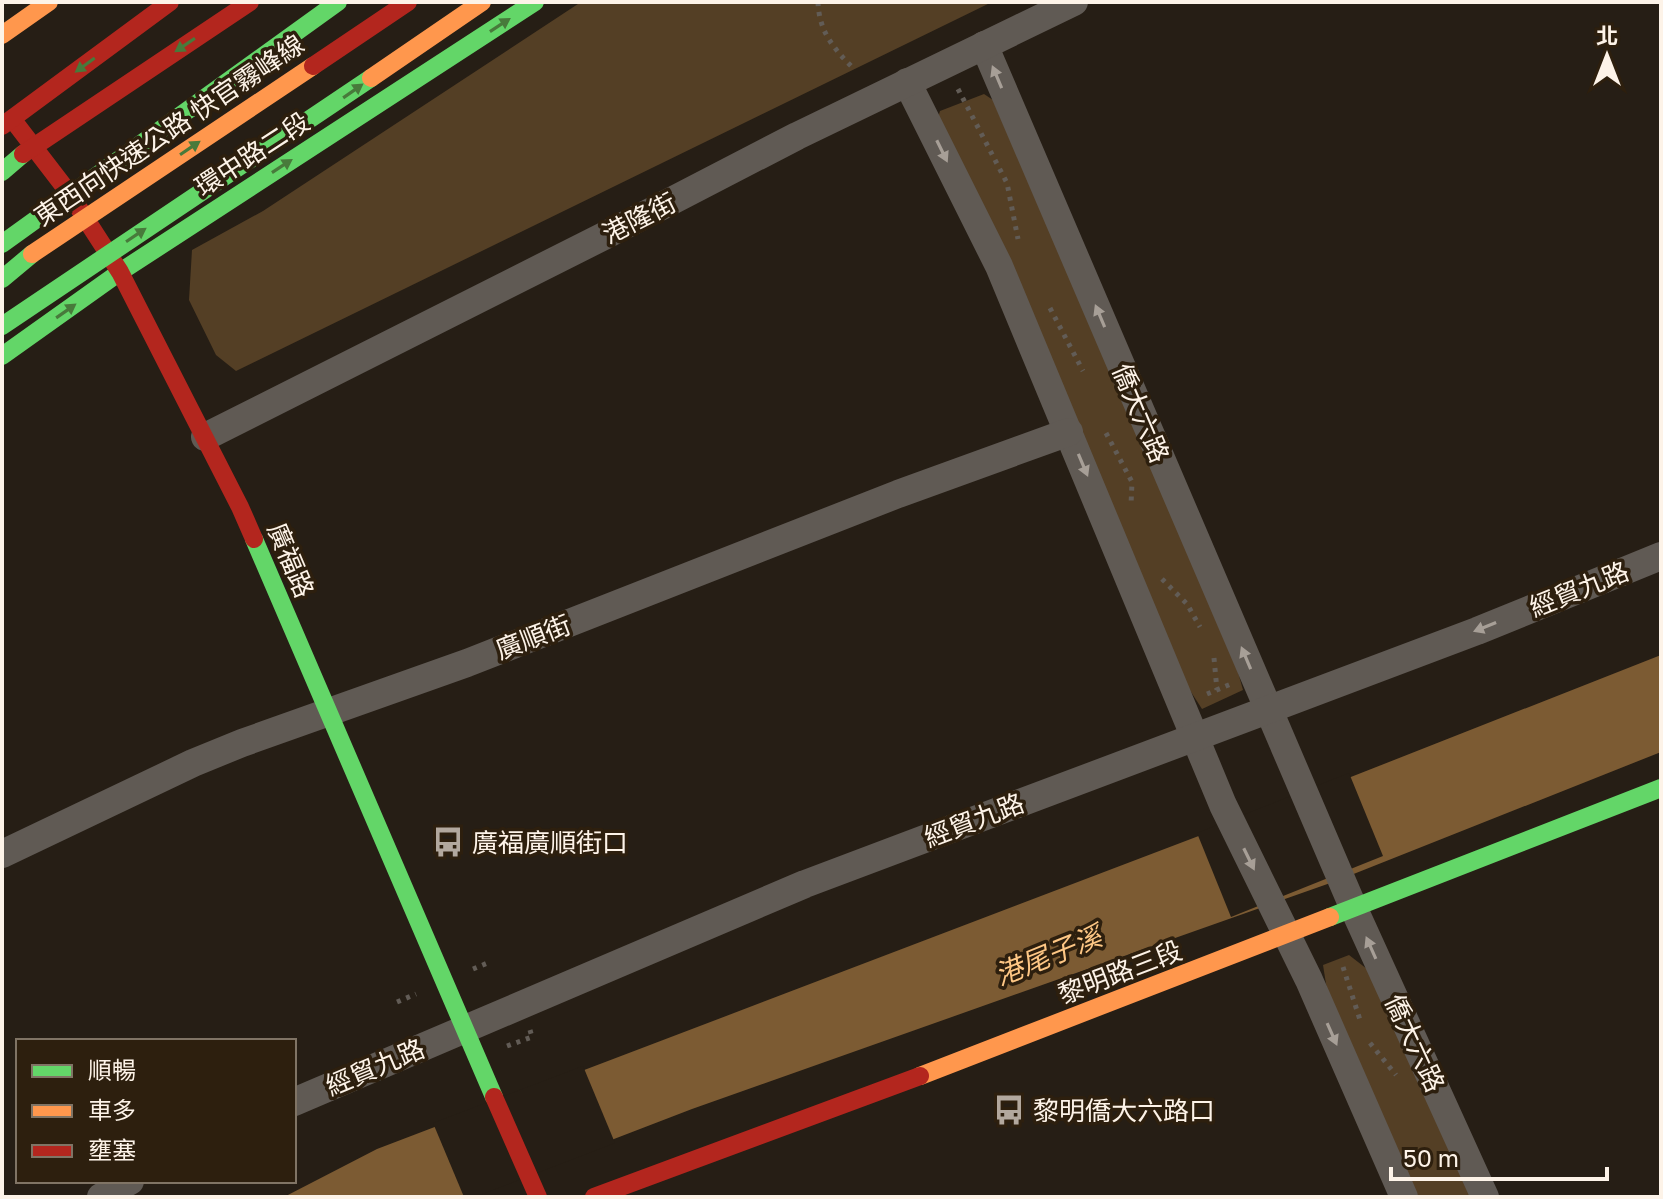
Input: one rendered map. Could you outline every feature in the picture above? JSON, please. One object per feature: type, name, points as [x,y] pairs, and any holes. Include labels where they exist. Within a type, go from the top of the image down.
[{"type":"main road","points":[[2,35],[49,2]]},
{"type":"main road","points":[[2,126],[170,2]]},
{"type":"main road","points":[[2,172],[23,154],[250,2]]},
{"type":"main road","points":[[2,244],[338,2]]},
{"type":"main road","name":"東西向快速公路 快官霧峰線","points":[[2,279],[32,254],[408,2]]},
{"type":"main road","points":[[2,326],[482,2]]},
{"type":"main road","name":"環中路二段","points":[[2,356],[120,272],[535,2]]},
{"type":"main road","name":"廣福路","points":[[2,106],[56,174],[120,272],[240,507],[538,1197]]},
{"type":"main road","name":"黎明路三段","points":[[594,1197],[1281,924],[1661,788]]},
{"type":"street","name":"港隆街","points":[[205,437],[907,82],[1074,2]]},
{"type":"street","name":"僑大六路","points":[[984,45],[1349,899],[1485,1197]]},
{"type":"street","points":[[907,82],[999,266],[1223,805],[1281,924],[1404,1197]]},
{"type":"street","name":"廣順街","points":[[2,854],[193,763],[326,711],[467,663],[898,494],[1069,432]]},
{"type":"street","name":"經貿九路","points":[[296,1101],[805,884],[1477,631],[1661,556]]},
{"type":"street","points":[[101,1197],[126,1183]]},
{"type":"path","points":[[818,2],[818,15],[829,44],[854,69]]},
{"type":"path","points":[[958,89],[1007,183],[1019,251]]},
{"type":"path","points":[[1044,299],[1083,371]]},
{"type":"path","points":[[1106,433],[1132,482],[1132,512]]},
{"type":"path","points":[[1154,569],[1187,604],[1204,634]]},
{"type":"path","points":[[1209,648],[1215,661],[1217,690]]},
{"type":"path","points":[[1199,698],[1235,682]]},
{"type":"path","points":[[1334,971],[1356,962]]},
{"type":"shaded area","points":[[581,2],[992,2],[236,371],[216,355],[189,300],[192,250],[263,211]]},
{"type":"shaded area","points":[[984,94],[993,100],[1234,658],[1243,690],[1202,709],[1182,678],[937,121],[940,111]]},
{"type":"shaded area","points":[[1349,955],[1367,969],[1472,1197],[1418,1197],[1327,990],[1323,965]]},
{"type":"water","name":"港尾子溪","points":[[1661,655],[1661,752],[1336,881],[692,1109],[463,1197],[284,1197],[377,1149],[1267,810]]},
{"type":"pier","points":[[1349,773],[1383,856],[1231,917],[1197,833]]},
{"type":"pier","points":[[583,1066],[615,1143],[475,1197],[464,1197],[433,1123]]},
{"type":"traffic: fast","points":[[2,244],[338,2]]},
{"type":"traffic: fast","points":[[2,356],[120,272],[535,2]]},
{"type":"traffic: fast","points":[[2,326],[371,78]]},
{"type":"traffic: fast","points":[[2,172],[23,154]]},
{"type":"traffic: fast","points":[[2,279],[32,254]]},
{"type":"traffic: fast","points":[[254,539],[494,1097]]},
{"type":"traffic: fast","points":[[1330,917],[1661,788]]},
{"type":"traffic: slow","points":[[2,35],[49,2]]},
{"type":"traffic: slow","points":[[371,78],[482,2]]},
{"type":"traffic: slow","points":[[32,254],[313,66]]},
{"type":"traffic: slow","points":[[920,1076],[1330,917]]},
{"type":"traffic: jam","points":[[2,126],[170,2]]},
{"type":"traffic: jam","points":[[23,154],[250,2]]},
{"type":"traffic: jam","points":[[313,66],[408,2]]},
{"type":"traffic: jam","points":[[16,124],[69,193],[120,272],[254,539]]},
{"type":"traffic: jam","points":[[594,1197],[920,1076]]},
{"type":"traffic: jam","points":[[494,1097],[538,1197]]},
{"type":"place","name":"廣福廣順街口","points":[[448,842]]},
{"type":"place","name":"黎明僑大六路口","points":[[1009,1110]]}]
